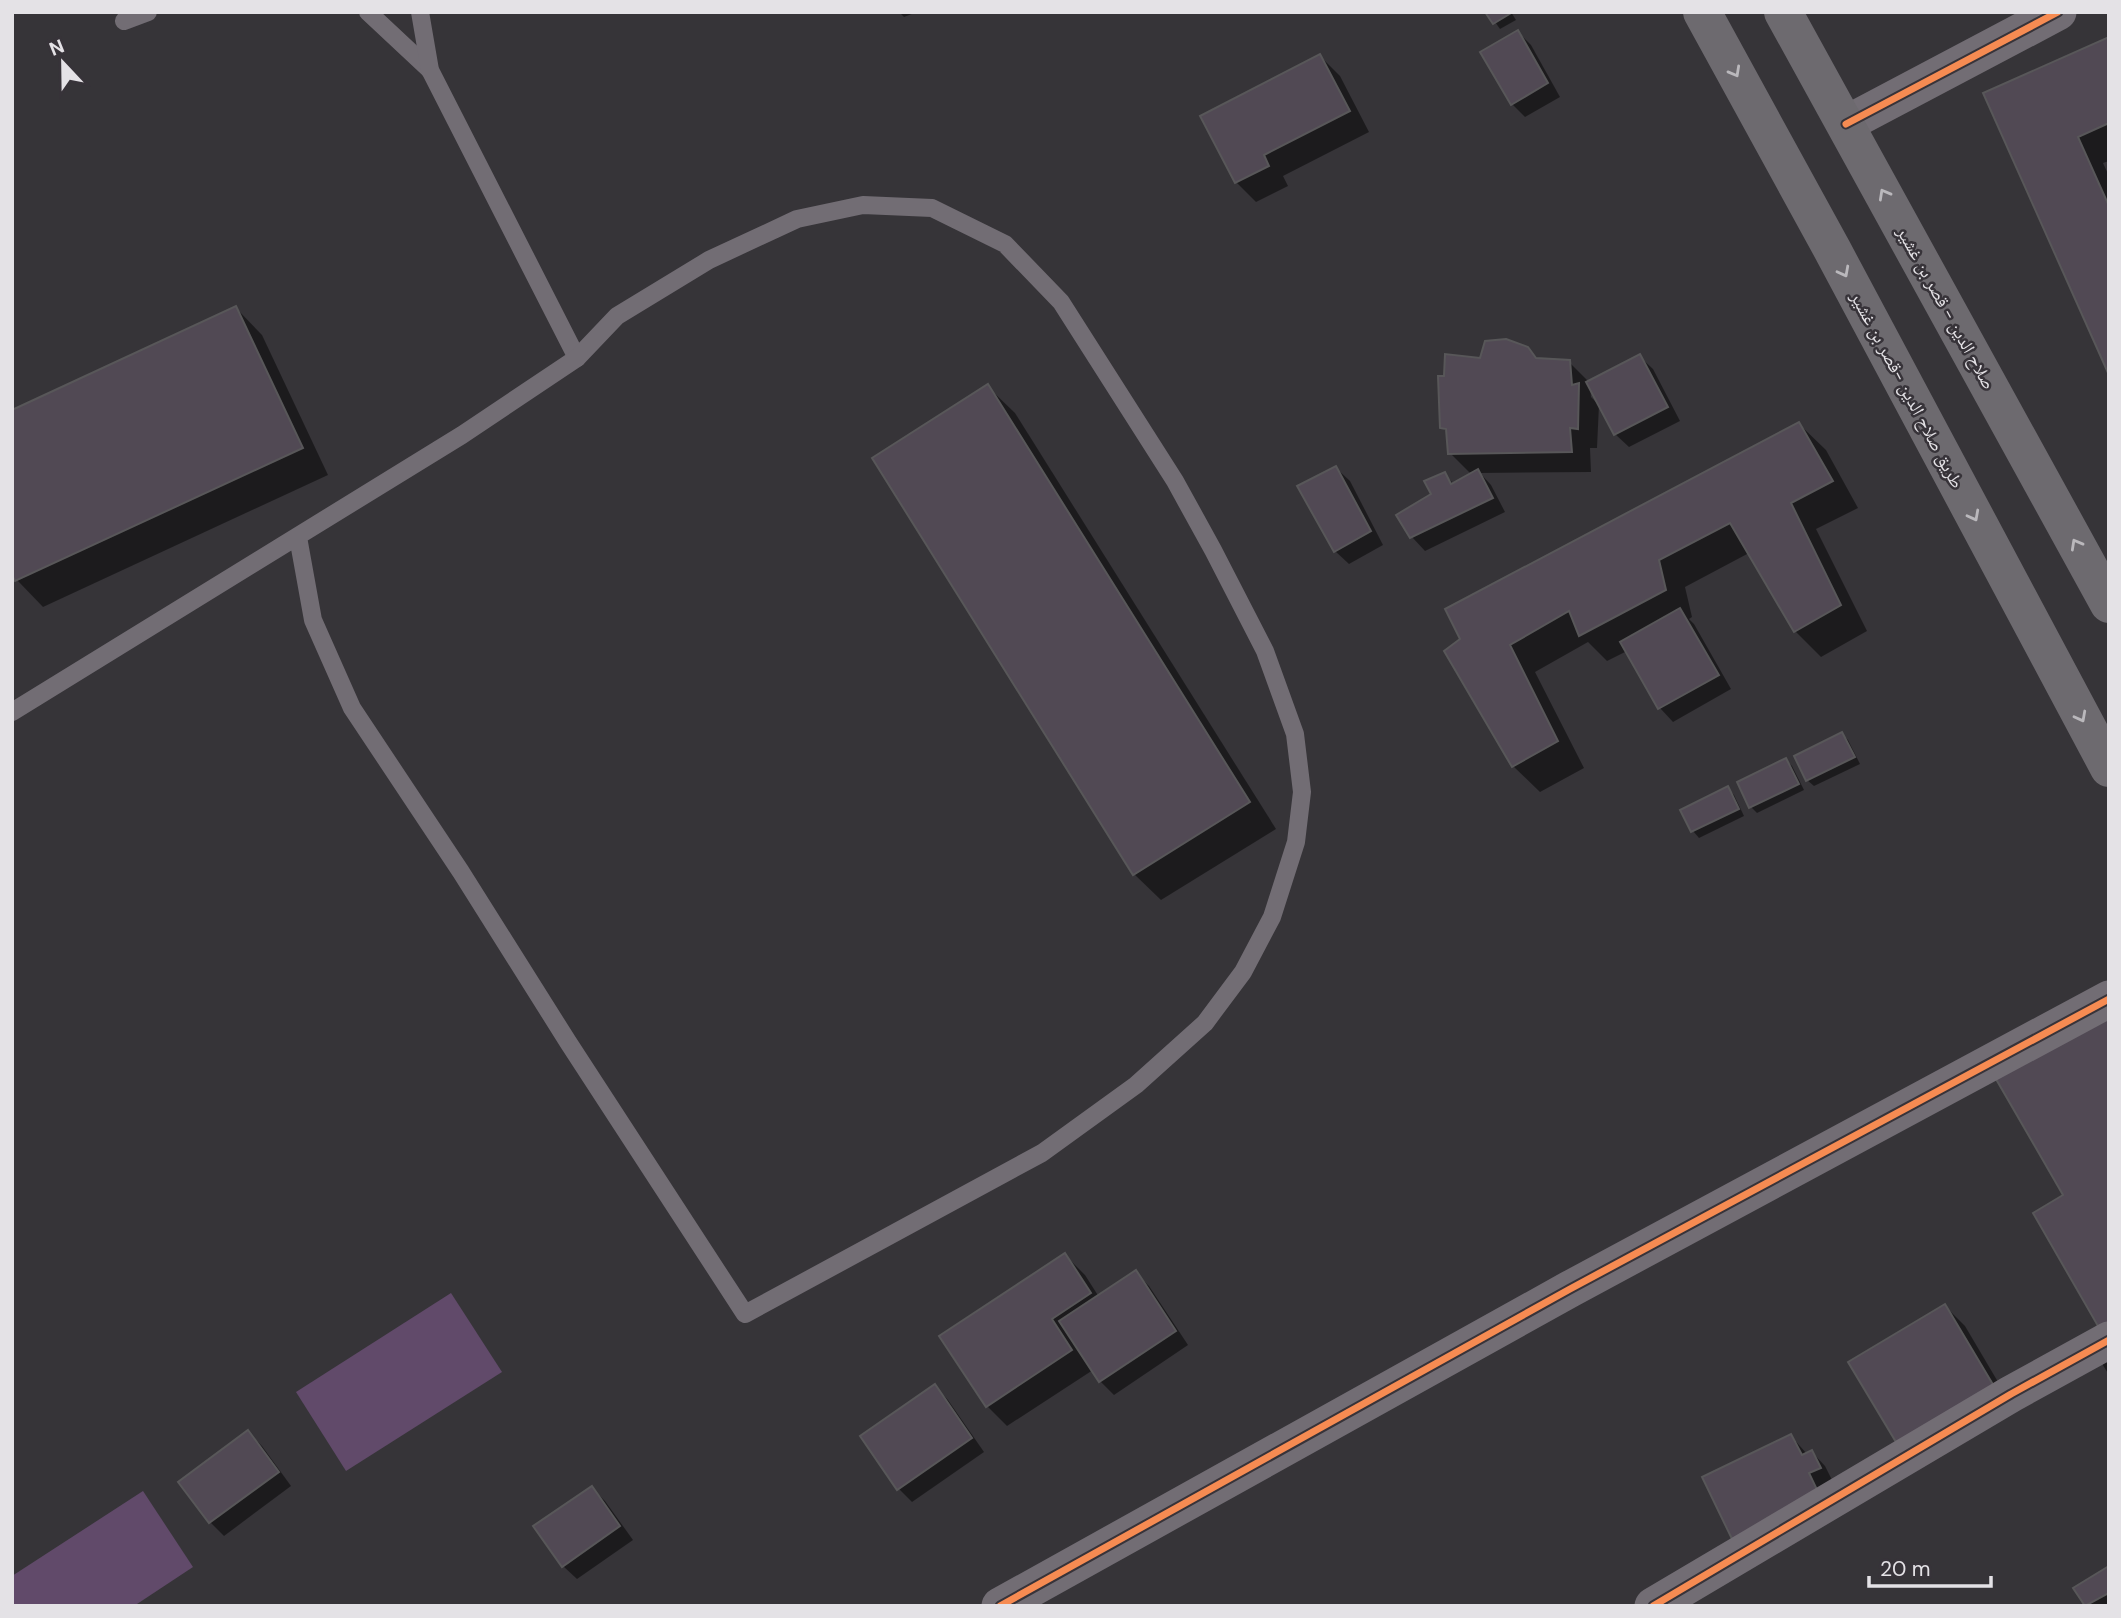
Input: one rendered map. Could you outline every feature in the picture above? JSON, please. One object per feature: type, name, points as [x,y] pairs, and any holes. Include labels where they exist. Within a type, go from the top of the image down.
[{"type":"highway","name":"طريق صلاح الدين -قصر بن غشير","points":[[1703,12],[2109,768]]},
{"type":"highway","name":"صلاح الدين - قصر بن غشير","points":[[1783,12],[2109,604]]},
{"type":"street","points":[[1846,124],[2058,12]]},
{"type":"street","points":[[1000,1606],[1570,1289],[2109,999]]},
{"type":"street","points":[[1653,1606],[2011,1394],[2109,1340]]},
{"type":"lane","points":[[124,22],[148,12]]},
{"type":"lane","points":[[368,12],[430,70]]},
{"type":"lane","points":[[420,12],[430,70],[577,358]]},
{"type":"lane","points":[[12,712],[462,435],[577,358],[617,316],[709,260],[797,219],[863,205],[932,208],[1005,244],[1061,302],[1175,481],[1265,651],[1296,734],[1302,792],[1296,842],[1272,917],[1243,972],[1205,1023],[1136,1085],[1042,1153],[745,1314],[461,872],[352,708],[313,620],[298,537]]},
{"type":"shaded area","points":[[451,1293],[502,1372],[346,1471],[296,1392]]},
{"type":"shaded area","points":[[143,1491],[193,1567],[134,1606],[14,1606],[12,1576]]},
{"type":"building","points":[[1485,12],[1510,12],[1511,13],[1493,24]]},
{"type":"building","points":[[1518,30],[1548,83],[1511,105],[1480,52]]},
{"type":"building","points":[[2109,37],[2109,123],[2078,137],[2109,206],[2109,375],[1983,93]]},
{"type":"building","points":[[1320,54],[1350,111],[1264,155],[1269,166],[1235,183],[1200,116]]},
{"type":"building","points":[[236,306],[303,448],[15,581],[12,575],[12,410]]},
{"type":"building","points":[[1506,339],[1528,347],[1536,358],[1570,360],[1572,385],[1579,383],[1578,429],[1570,428],[1572,452],[1448,454],[1446,429],[1440,428],[1438,376],[1444,376],[1445,354],[1480,358],[1485,341]]},
{"type":"building","points":[[1640,354],[1668,407],[1614,435],[1586,382]]},
{"type":"building","points":[[988,384],[1250,802],[1133,875],[872,458]]},
{"type":"building","points":[[1799,422],[1833,481],[1791,503],[1841,605],[1794,632],[1730,523],[1659,560],[1666,590],[1579,636],[1569,611],[1510,645],[1558,741],[1512,767],[1444,651],[1460,639],[1445,609]]},
{"type":"building","points":[[1336,466],[1371,531],[1334,552],[1297,486]]},
{"type":"building","points":[[1478,469],[1493,498],[1410,538],[1396,515],[1431,494],[1424,481],[1445,472],[1451,484]]},
{"type":"building","points":[[1680,608],[1719,675],[1658,709],[1620,642]]},
{"type":"building","points":[[1842,732],[1855,757],[1806,781],[1794,756]]},
{"type":"building","points":[[1786,758],[1799,784],[1749,808],[1737,782]]},
{"type":"building","points":[[1728,786],[1739,809],[1691,832],[1680,810]]},
{"type":"building","points":[[2109,1015],[2109,1329],[2102,1333],[2033,1213],[2063,1195],[1996,1079]]},
{"type":"building","points":[[1065,1253],[1091,1293],[1052,1319],[1072,1350],[986,1407],[939,1336]]},
{"type":"building","points":[[1136,1270],[1176,1331],[1099,1382],[1059,1321]]},
{"type":"building","points":[[1945,1304],[1995,1388],[1899,1447],[1848,1362]]},
{"type":"building","points":[[935,1384],[972,1438],[897,1490],[860,1436]]},
{"type":"building","points":[[248,1430],[279,1472],[209,1523],[178,1482]]},
{"type":"building","points":[[1791,1434],[1802,1455],[1812,1450],[1821,1468],[1809,1473],[1820,1496],[1732,1539],[1702,1477]]},
{"type":"building","points":[[592,1486],[620,1526],[562,1567],[533,1526]]},
{"type":"building","points":[[2109,1566],[2109,1593],[2085,1606],[2073,1588]]},
{"type":"cycle path","points":[[1846,124],[2058,12]]},
{"type":"cycle path","points":[[1000,1606],[1570,1289],[2109,999]]},
{"type":"cycle path","points":[[1653,1606],[2011,1394],[2109,1340]]}]
